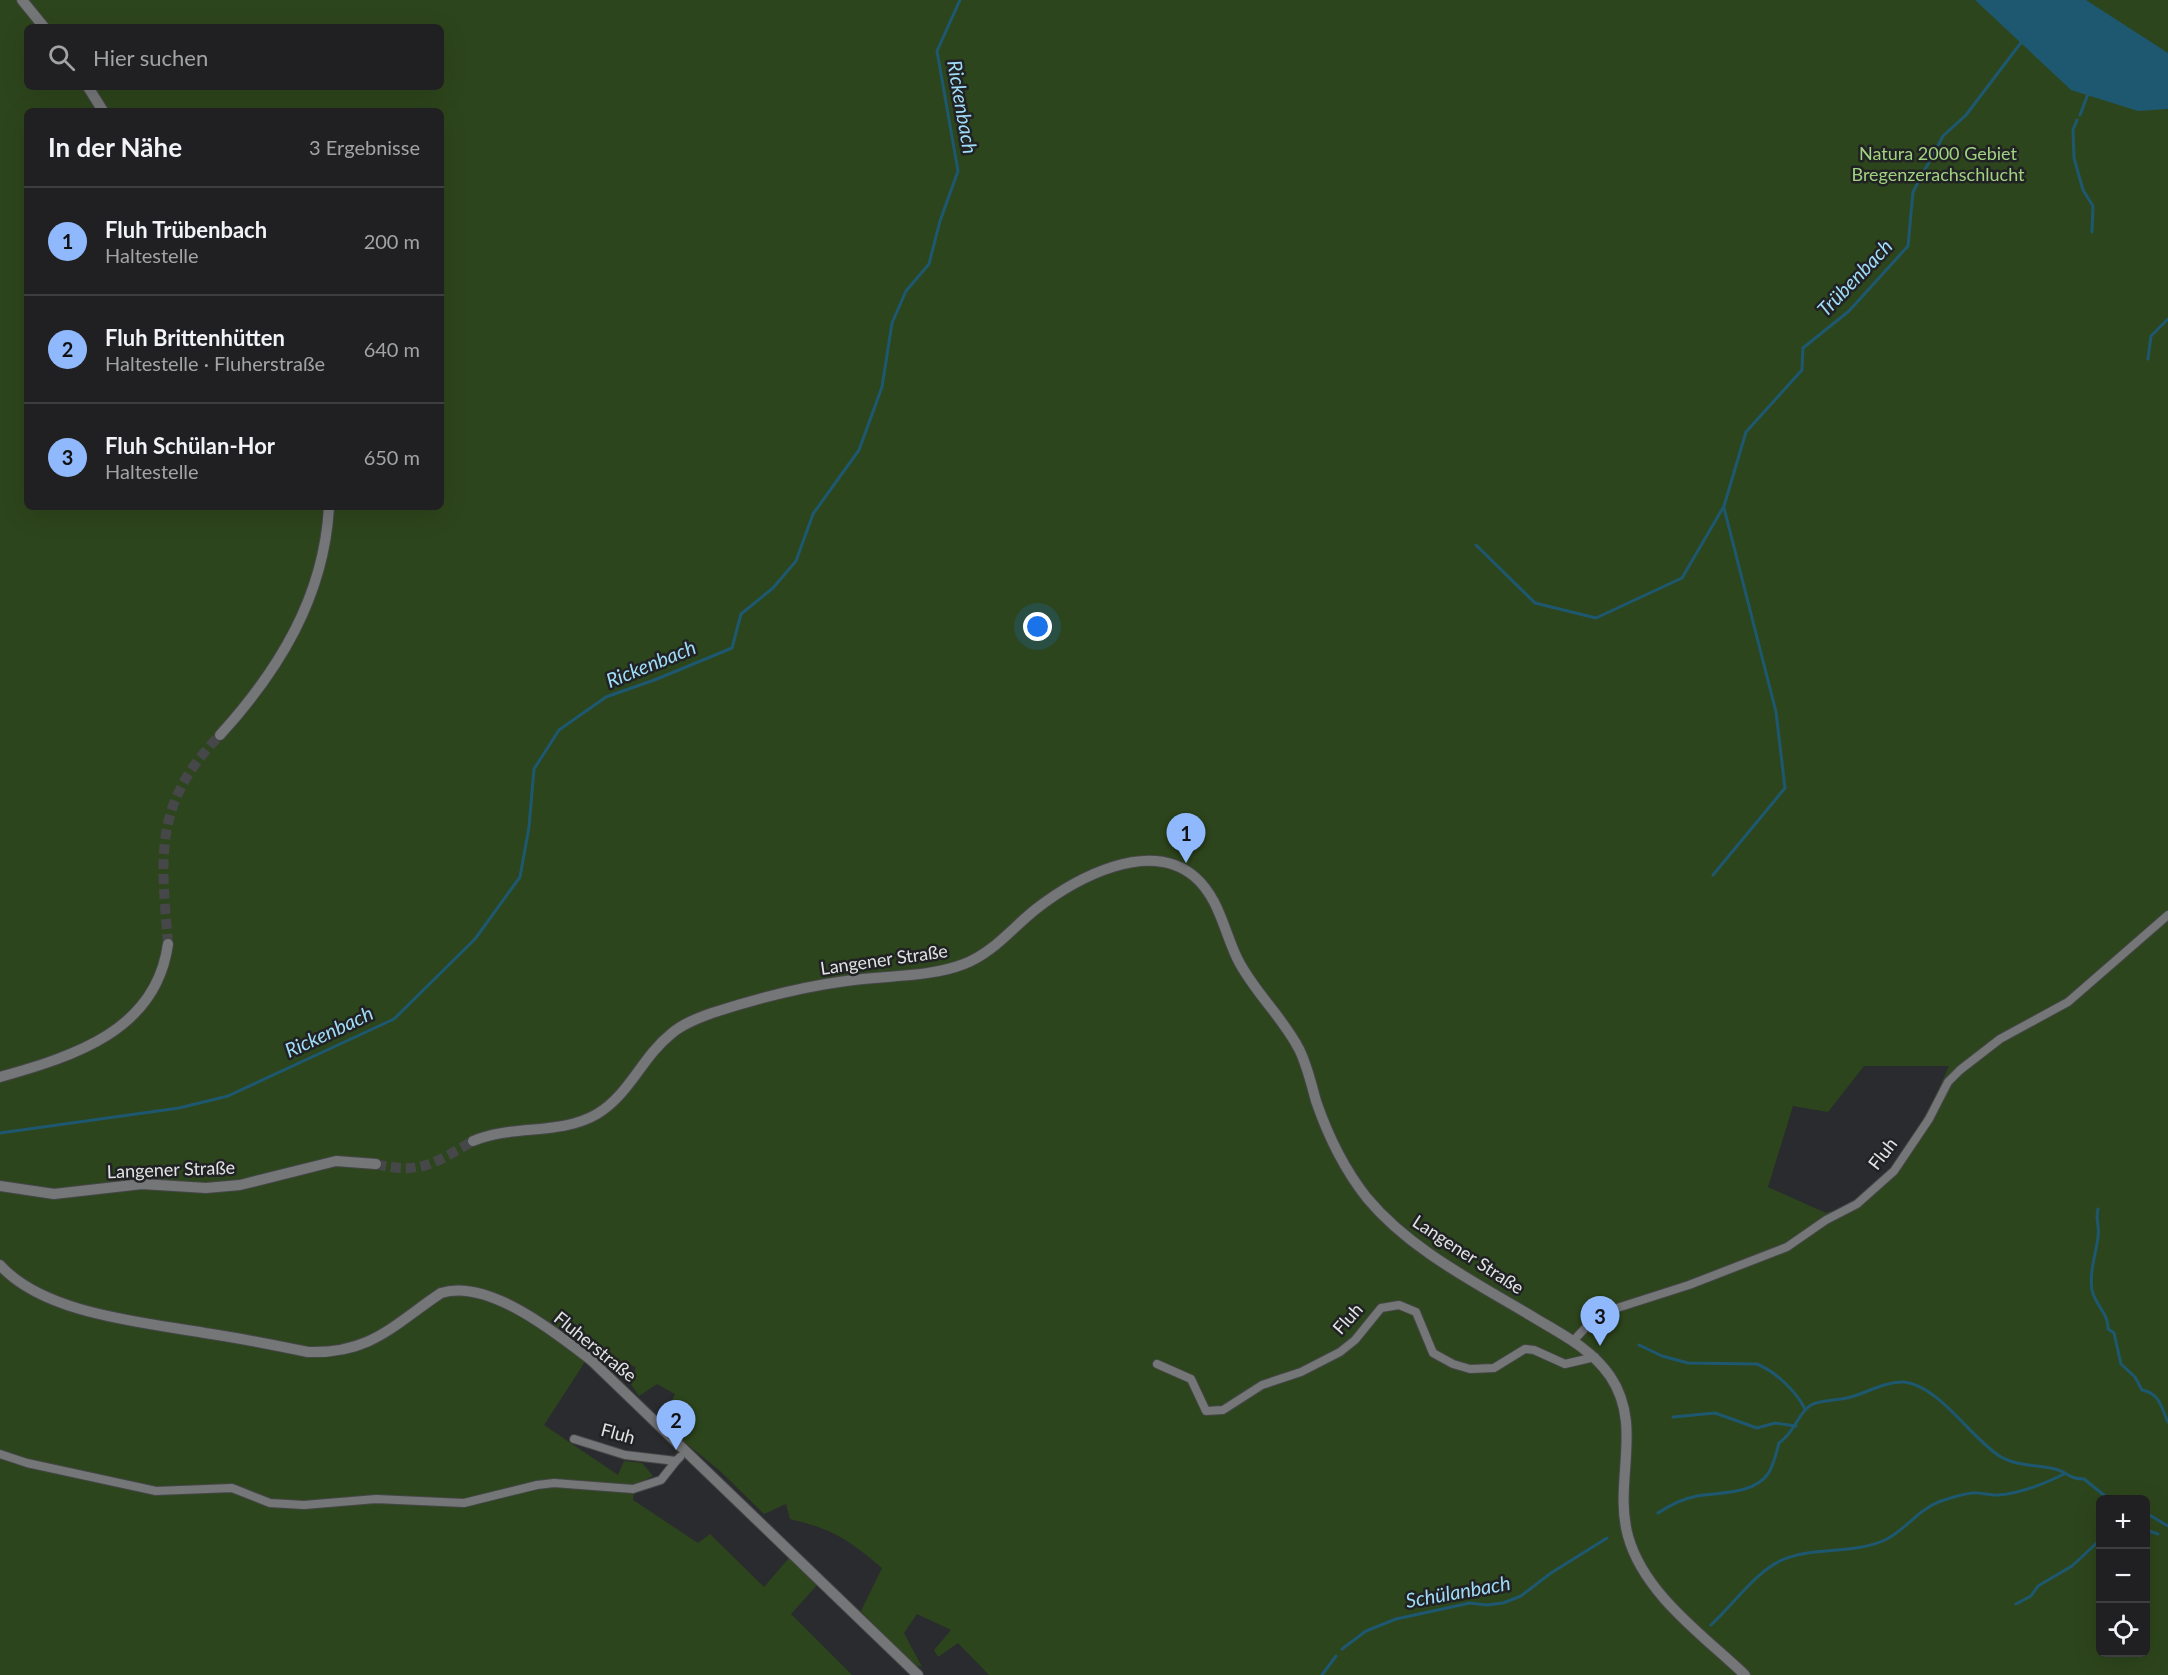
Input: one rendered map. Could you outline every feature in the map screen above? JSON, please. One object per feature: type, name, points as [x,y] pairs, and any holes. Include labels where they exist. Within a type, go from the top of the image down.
[{"type":"main road","points":[[22,0],[42,24]]},
{"type":"main road","points":[[90,90],[101,108]]},
{"type":"main road","points":[[220,735],[266,681],[307,608],[319,572],[329,510]]},
{"type":"main road","name":"Langener Straße","points":[[473,1142],[490,1134],[555,1128],[594,1116],[623,1094],[670,1034],[703,1017],[807,988],[961,965],[984,954],[1045,903],[1092,875],[1124,864],[1162,862],[1182,868],[1207,890],[1252,984],[1300,1051],[1330,1138],[1342,1161],[1370,1201],[1387,1219],[1424,1250],[1573,1341],[1595,1357],[1614,1381],[1626,1411],[1628,1445],[1624,1515],[1634,1553],[1658,1591],[1745,1675]]},
{"type":"main road","points":[[0,1077],[82,1048],[126,1024],[149,999],[159,981],[168,944]]},
{"type":"main road","name":"Langener Straße","points":[[0,1186],[54,1194],[142,1184],[206,1188],[250,1183],[336,1161],[376,1164]]},
{"type":"main road","name":"Fluherstraße","points":[[0,1265],[15,1281],[30,1290],[114,1319],[308,1352],[328,1353],[376,1339],[441,1293],[452,1290],[475,1292],[524,1313],[554,1331],[591,1360],[918,1675]]},
{"type":"street","name":"Fluh","points":[[1573,1341],[1590,1323],[1614,1309],[1689,1285],[1787,1247],[1826,1220],[1857,1204],[1894,1171],[1956,1074],[2000,1039],[2068,1002],[2168,915]]},
{"type":"street","name":"Fluh","points":[[1157,1364],[1191,1379],[1206,1411],[1218,1412],[1262,1385],[1301,1372],[1340,1352],[1355,1340],[1375,1313],[1389,1304],[1399,1305],[1416,1312],[1433,1353],[1453,1364],[1470,1369],[1494,1368],[1525,1349],[1534,1350],[1565,1364],[1595,1357]]},
{"type":"street","name":"Fluh","points":[[574,1439],[625,1455],[676,1461]]},
{"type":"street","points":[[0,1454],[27,1463],[156,1491],[232,1488],[270,1503],[304,1505],[376,1499],[464,1503],[554,1483],[633,1489],[661,1480],[686,1450]]},
{"type":"green space","name":"Natura 2000 Gebiet Bregenzerachschlucht","points":[[0,0],[2168,0],[2168,1675],[989,1675],[958,1643],[938,1657],[934,1650],[951,1630],[917,1614],[904,1633],[922,1667],[911,1663],[861,1611],[882,1568],[840,1537],[818,1527],[790,1519],[786,1504],[764,1514],[719,1470],[672,1432],[665,1416],[675,1394],[657,1384],[639,1396],[630,1383],[636,1367],[592,1351],[544,1425],[618,1475],[624,1461],[642,1463],[653,1476],[635,1484],[633,1500],[698,1543],[710,1534],[764,1587],[789,1558],[818,1584],[791,1614],[852,1675],[0,1675]],"holes":[[[1864,1066],[1949,1066],[1909,1143],[1896,1163],[1867,1194],[1846,1207],[1826,1213],[1768,1187],[1793,1106],[1828,1112]]]},
{"type":"water","points":[[1975,0],[2086,0],[2168,53],[2168,109],[2138,111],[2071,90]]},
{"type":"waterway","name":"Rickenbach","points":[[0,1133],[179,1108],[228,1096],[394,1019],[475,939],[520,877],[529,827],[534,769],[559,730],[606,697],[732,648],[741,614],[773,588],[796,561],[813,514],[859,450],[882,387],[892,323],[906,291],[929,264],[940,221],[958,171],[937,51],[960,0]]},
{"type":"waterway","name":"Trübenbach","points":[[1476,545],[1535,603],[1596,618],[1682,578],[1724,506],[1746,432],[1802,370],[1803,348],[1849,311],[1908,246],[1913,192],[1943,136],[1966,115],[2023,40]]},
{"type":"waterway","points":[[2080,115],[2088,94]]},
{"type":"waterway","points":[[2077,120],[2073,130],[2074,158],[2083,190],[2093,206],[2092,232]]},
{"type":"waterway","points":[[2148,359],[2151,336],[2168,319]]},
{"type":"waterway","points":[[1713,875],[1785,788],[1776,712],[1724,508]]},
{"type":"waterway","points":[[2098,1209],[2098,1233],[2091,1277],[2092,1290],[2106,1319],[2108,1329],[2114,1333],[2121,1364],[2135,1377],[2142,1390],[2157,1398],[2168,1422]]},
{"type":"waterway","points":[[1639,1345],[1662,1356],[1688,1363],[1757,1364],[1785,1383],[1805,1409]]},
{"type":"waterway","name":"Schülanbach","points":[[1658,1513],[1692,1497],[1753,1486],[1768,1474],[1779,1443],[1811,1405],[1851,1397],[1898,1382],[1917,1386],[1930,1393],[2001,1457],[2020,1464],[2055,1469],[2075,1478],[2084,1479],[2104,1495]]},
{"type":"waterway","points":[[1673,1417],[1715,1413],[1757,1428],[1775,1423],[1796,1426]]},
{"type":"waterway","name":"Schülanbach","points":[[1711,1625],[1753,1581],[1782,1560],[1807,1553],[1872,1545],[1892,1536],[1925,1509],[1941,1501],[1972,1493],[1996,1495],[2016,1492],[2040,1485],[2064,1474]]},
{"type":"waterway","name":"Schülanbach","points":[[2150,1515],[2168,1526]]},
{"type":"waterway","points":[[2150,1531],[2158,1534]]},
{"type":"waterway","name":"Schülanbach","points":[[1342,1649],[1366,1631],[1396,1619],[1470,1603],[1487,1605],[1503,1603],[1521,1596],[1551,1573],[1607,1538]]},
{"type":"waterway","points":[[2016,1604],[2031,1596],[2038,1586],[2072,1566],[2096,1544]]},
{"type":"waterway","name":"Schülanbach","points":[[1322,1675],[1336,1656]]},
{"type":"tunnel","points":[[168,944],[164,884],[166,832],[172,808],[183,784],[198,760],[220,735]]},
{"type":"tunnel","points":[[376,1164],[404,1168],[427,1165],[473,1141]]},
{"type":"place","name":"Fluh Trübenbach","points":[[1186,863]]},
{"type":"place","name":"Fluh Schülan-Hor","points":[[1600,1346]]},
{"type":"place","name":"Fluh Brittenhütten","points":[[676,1450]]}]
